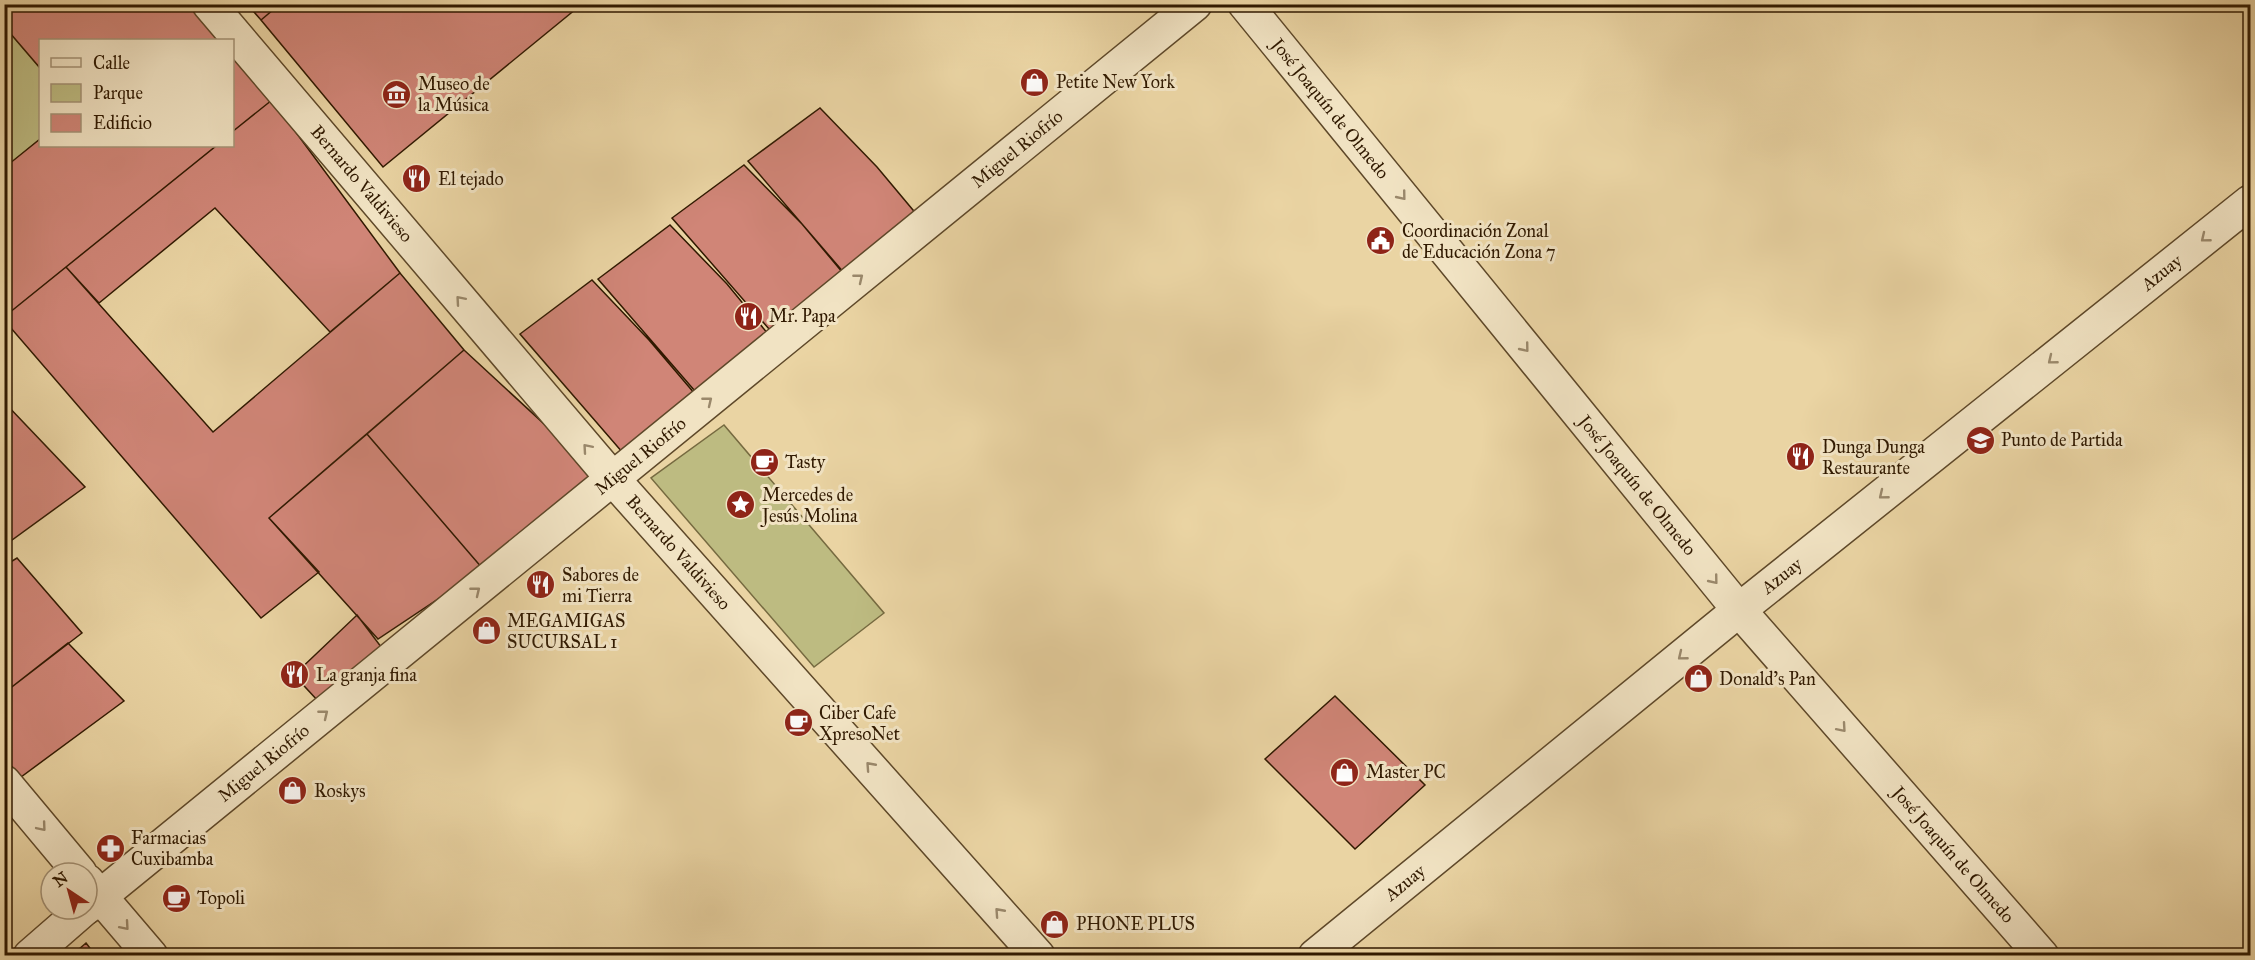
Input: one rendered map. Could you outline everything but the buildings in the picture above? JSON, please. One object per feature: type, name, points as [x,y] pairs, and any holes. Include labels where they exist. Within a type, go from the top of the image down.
[{"type":"street","name":"Bernardo Valdivieso","points":[[209,4],[613,479],[1038,956]]},
{"type":"street","name":"Miguel Riofrío","points":[[99,884],[613,479],[1195,4]]},
{"type":"street","name":"José Joaquín de Olmedo","points":[[1245,4],[1738,610],[2042,956]]},
{"type":"street","name":"Azuay","points":[[1315,956],[1738,610],[2250,202]]},
{"type":"street","points":[[4,782],[64,861]]},
{"type":"street","points":[[99,904],[151,956]]},
{"type":"street","name":"Miguel Riofrío","points":[[30,956],[62,921]]},
{"type":"green space","points":[[4,26],[39,67],[39,140],[5,168]]},
{"type":"green space","points":[[724,425],[884,613],[814,667],[651,478]]},
{"type":"place","name":"Petite New York","points":[[1035,82]]},
{"type":"place","name":"Museo de la Música","points":[[397,94]]},
{"type":"place","name":"El tejado","points":[[417,179]]},
{"type":"place","name":"Coordinación Zonal de Educación Zona 7","points":[[1381,241]]},
{"type":"place","name":"Mr. Papa","points":[[748,316]]},
{"type":"place","name":"Punto de Partida","points":[[1980,440]]},
{"type":"place","name":"Dunga Dunga Restaurante","points":[[1801,457]]},
{"type":"place","name":"Tasty","points":[[764,462]]},
{"type":"place","name":"Mercedes de Jesús Molina","points":[[741,505]]},
{"type":"place","name":"Sabores de mi Tierra","points":[[541,585]]},
{"type":"place","name":"MEGAMIGAS SUCURSAL 1","points":[[486,631]]},
{"type":"place","name":"La granja fina","points":[[295,675]]},
{"type":"place","name":"Donald's Pan","points":[[1698,679]]},
{"type":"place","name":"Ciber Cafe XpresoNet","points":[[798,723]]},
{"type":"place","name":"Master PC","points":[[1345,772]]},
{"type":"place","name":"Roskys","points":[[293,791]]},
{"type":"place","name":"Farmacias Cuxibamba","points":[[110,848]]},
{"type":"place","name":"Topoli","points":[[176,898]]},
{"type":"place","name":"PHONE PLUS","points":[[1055,924]]}]
